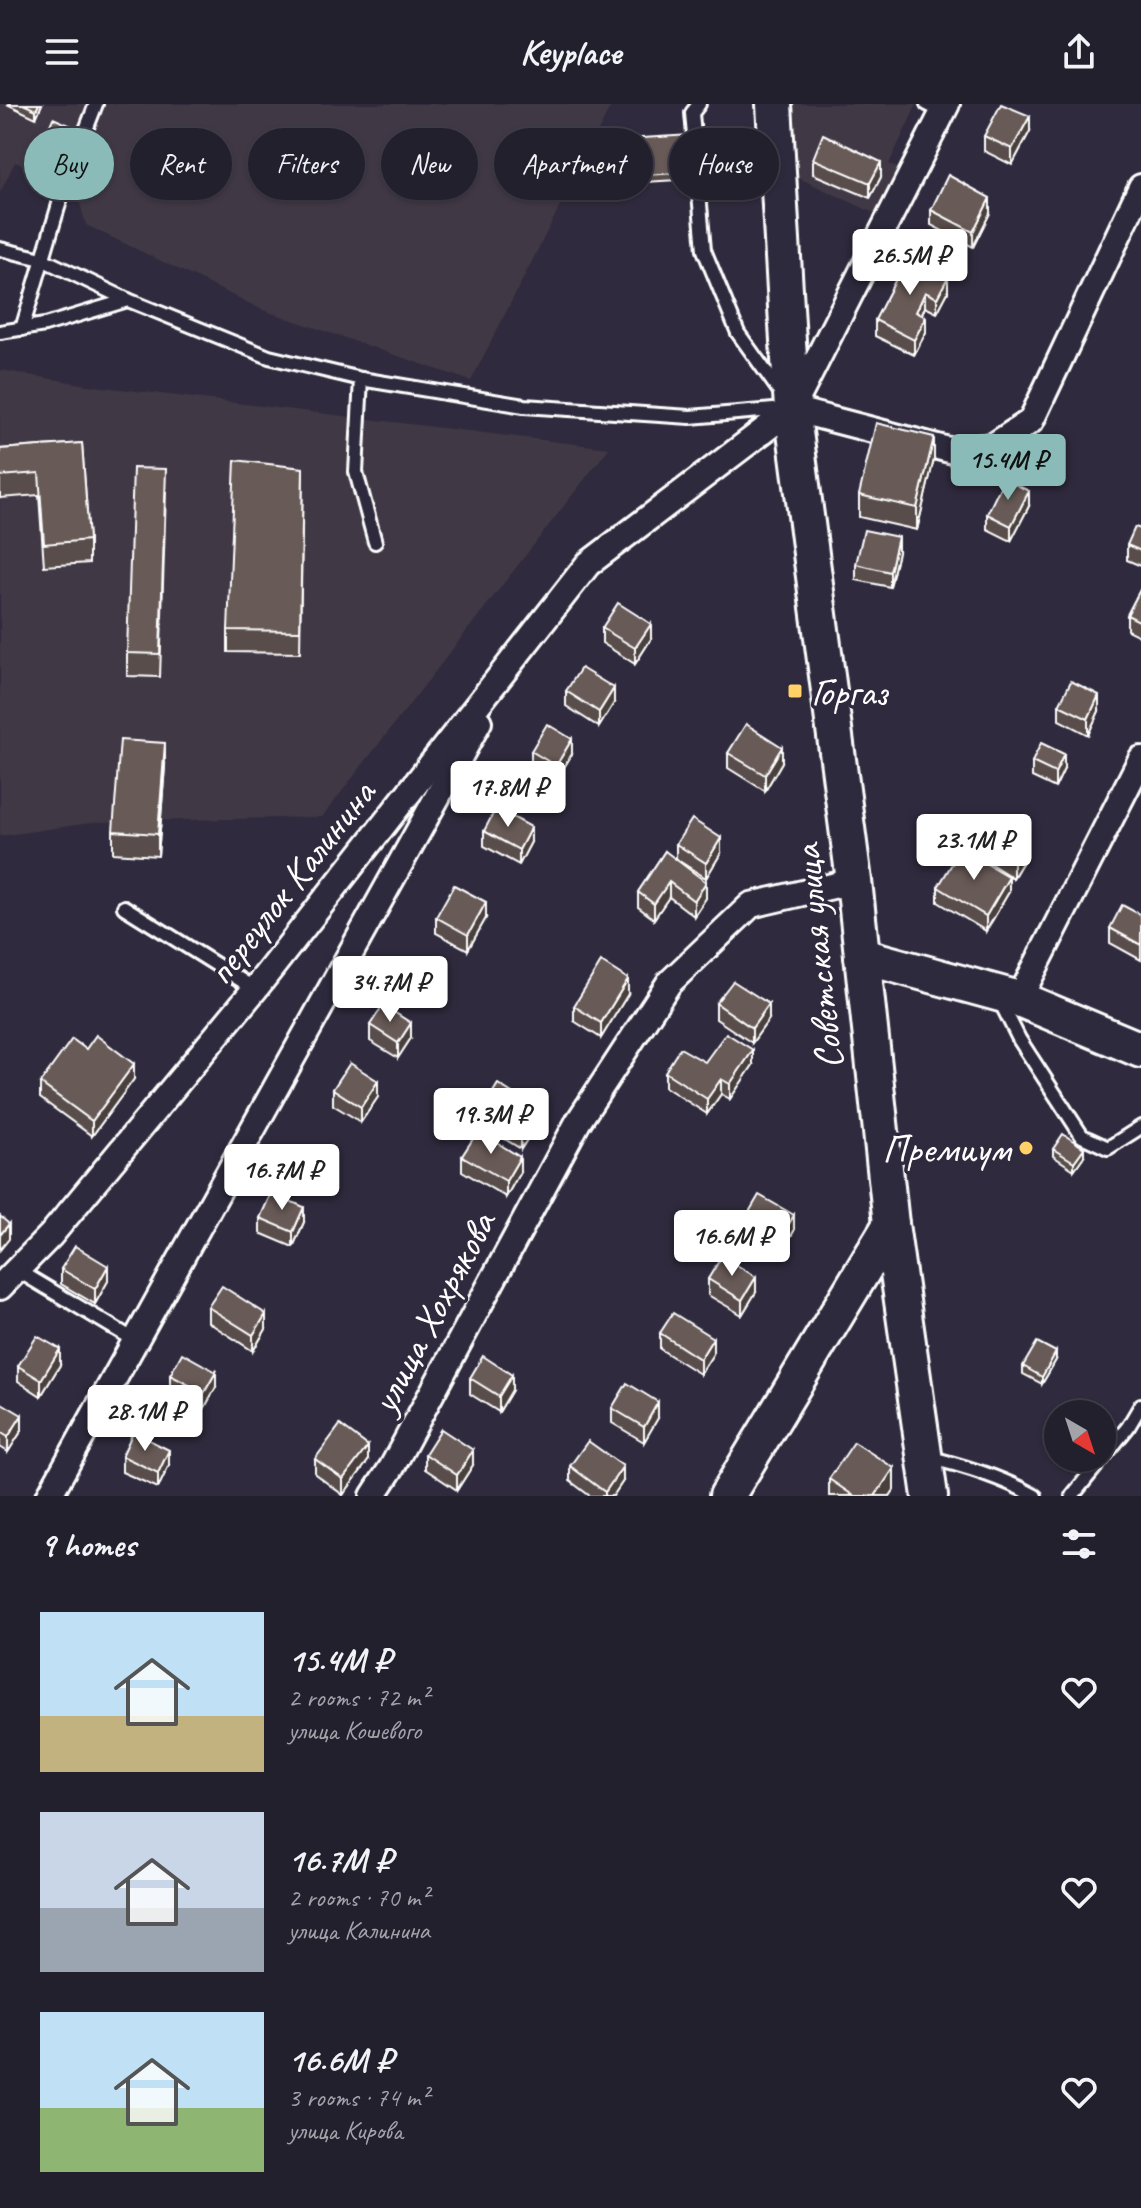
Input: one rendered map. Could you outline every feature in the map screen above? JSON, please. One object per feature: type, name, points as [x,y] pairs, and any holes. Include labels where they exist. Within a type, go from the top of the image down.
[{"type":"street","name":"Советская улица","points":[[774,104],[792,409],[854,881],[891,1224],[930,1496]]},
{"type":"street","points":[[939,107],[792,409],[953,451],[993,446],[1031,421],[1141,187]]},
{"type":"street","name":"переулок Калинина","points":[[8,1278],[51,1235],[255,989],[588,564],[792,409]]},
{"type":"street","points":[[49,1496],[515,657]]},
{"type":"street","points":[[1007,995],[1141,759]]},
{"type":"street","name":"улица Хохрякова","points":[[373,1496],[392,1467],[578,1122],[669,983],[751,905],[854,881]]},
{"type":"street","points":[[862,956],[1007,995],[1141,1050]]},
{"type":"street","points":[[727,1496],[891,1224]]},
{"type":"lane","points":[[22,329],[65,184],[96,104]]},
{"type":"lane","points":[[699,104],[692,113],[704,250],[738,333],[792,409]]},
{"type":"lane","points":[[0,249],[42,259],[128,300],[269,357],[361,379],[524,406],[690,417],[792,409]]},
{"type":"lane","points":[[0,332],[45,325],[128,300]]},
{"type":"lane","points":[[361,379],[356,472],[375,542]]},
{"type":"lane","points":[[124,907],[255,989]]},
{"type":"lane","points":[[1007,995],[1019,1039],[1082,1136],[1108,1148],[1141,1127]]},
{"type":"lane","points":[[8,1278],[136,1341]]},
{"type":"lane","points":[[1072,1496],[1128,1427],[1141,1405]]},
{"type":"lane","points":[[1128,1427],[1141,1434]]},
{"type":"lane","points":[[924,1456],[969,1467],[1035,1496]]},
{"type":"shaded area","points":[[0,104],[612,104],[600,128],[494,128],[494,200],[563,200],[471,381],[263,310],[86,225],[79,200],[114,200],[114,128],[24,128],[24,166],[15,162],[0,193]]},
{"type":"shaded area","points":[[789,104],[917,104],[889,164],[897,168],[876,214],[788,173]]},
{"type":"shaded area","points":[[0,370],[87,385],[609,448],[322,817],[97,822],[0,836]]},
{"type":"building","points":[[23,104],[39,104],[36,110]]},
{"type":"building","points":[[1001,104],[1030,116],[1012,149],[984,136]]},
{"type":"building","points":[[53,118],[74,127],[74,128],[49,128]]},
{"type":"building","points":[[823,134],[881,162],[870,183],[813,159]]},
{"type":"building","points":[[669,136],[669,174],[653,174],[653,137]]},
{"type":"building","points":[[948,175],[990,198],[973,232],[931,210]]},
{"type":"building","points":[[908,256],[948,277],[937,298],[925,292],[916,312],[926,317],[914,340],[875,320]]},
{"type":"building","points":[[876,423],[934,437],[917,508],[859,495]]},
{"type":"building","points":[[82,443],[89,540],[44,544],[39,473],[0,476],[0,449]]},
{"type":"building","points":[[235,460],[303,468],[300,631],[228,630]]},
{"type":"building","points":[[133,468],[166,469],[160,654],[127,653]]},
{"type":"building","points":[[1004,479],[1029,491],[1011,526],[987,514]]},
{"type":"building","points":[[1135,527],[1141,529],[1141,551],[1127,545]]},
{"type":"building","points":[[864,530],[898,537],[890,572],[856,564]]},
{"type":"building","points":[[1141,588],[1141,622],[1127,615]]},
{"type":"building","points":[[618,603],[651,624],[635,648],[602,628]]},
{"type":"building","points":[[581,668],[614,688],[599,712],[566,691]]},
{"type":"building","points":[[1071,681],[1099,695],[1088,719],[1059,705]]},
{"type":"building","points":[[547,724],[572,739],[556,766],[531,751]]},
{"type":"building","points":[[746,724],[782,747],[765,775],[728,753]]},
{"type":"building","points":[[120,740],[165,743],[158,834],[113,831]]},
{"type":"building","points":[[1041,743],[1064,754],[1055,773],[1032,762]]},
{"type":"building","points":[[496,808],[531,827],[519,850],[484,831]]},
{"type":"building","points":[[692,819],[721,838],[706,863],[676,844]]},
{"type":"building","points":[[998,826],[1025,843],[1013,862],[986,846]]},
{"type":"building","points":[[961,849],[1009,877],[986,916],[938,887]]},
{"type":"building","points":[[665,851],[706,882],[694,901],[669,882],[654,904],[638,892]]},
{"type":"building","points":[[454,885],[486,902],[468,935],[436,917]]},
{"type":"building","points":[[1122,905],[1141,915],[1141,945],[1110,928]]},
{"type":"building","points":[[601,962],[628,979],[601,1023],[574,1006]]},
{"type":"building","points":[[733,981],[769,1004],[752,1028],[716,1003]]},
{"type":"building","points":[[383,1005],[411,1023],[398,1043],[370,1025]]},
{"type":"building","points":[[726,1033],[753,1050],[730,1084],[721,1079],[707,1099],[665,1072],[680,1048],[705,1062]]},
{"type":"building","points":[[96,1035],[134,1064],[92,1121],[40,1083],[72,1039],[86,1049]]},
{"type":"building","points":[[350,1063],[378,1081],[361,1107],[333,1089]]},
{"type":"building","points":[[498,1084],[537,1109],[521,1134],[482,1110]]},
{"type":"building","points":[[478,1131],[520,1157],[506,1181],[462,1156]]},
{"type":"building","points":[[1063,1134],[1084,1148],[1074,1162],[1053,1149]]},
{"type":"building","points":[[271,1193],[304,1207],[293,1232],[260,1218]]},
{"type":"building","points":[[759,1195],[794,1215],[780,1239],[745,1219]]},
{"type":"building","points":[[0,1216],[9,1224],[0,1235]]},
{"type":"building","points":[[75,1246],[108,1266],[95,1289],[61,1269]]},
{"type":"building","points":[[722,1256],[756,1277],[742,1300],[708,1279]]},
{"type":"building","points":[[222,1286],[266,1314],[253,1335],[208,1307]]},
{"type":"building","points":[[673,1313],[713,1338],[700,1359],[660,1333]]},
{"type":"building","points":[[37,1336],[60,1349],[41,1380],[18,1366]]},
{"type":"building","points":[[1037,1342],[1056,1352],[1042,1377],[1023,1366]]},
{"type":"building","points":[[182,1353],[216,1372],[204,1393],[170,1375]]},
{"type":"building","points":[[483,1356],[512,1375],[499,1396],[470,1378]]},
{"type":"building","points":[[627,1383],[658,1402],[644,1427],[612,1408]]},
{"type":"building","points":[[0,1402],[22,1415],[8,1437],[0,1432]]},
{"type":"building","points":[[340,1425],[368,1446],[343,1479],[315,1459]]},
{"type":"building","points":[[441,1429],[473,1450],[457,1475],[425,1454]]},
{"type":"building","points":[[133,1432],[169,1450],[158,1473],[122,1456]]},
{"type":"building","points":[[588,1441],[623,1466],[605,1492],[570,1466]]},
{"type":"building","points":[[854,1442],[894,1468],[875,1496],[854,1496],[829,1479]]},
{"type":"place","name":"Горгаз","points":[[795,691]]},
{"type":"place","name":"Премиум","points":[[1026,1148]]}]
